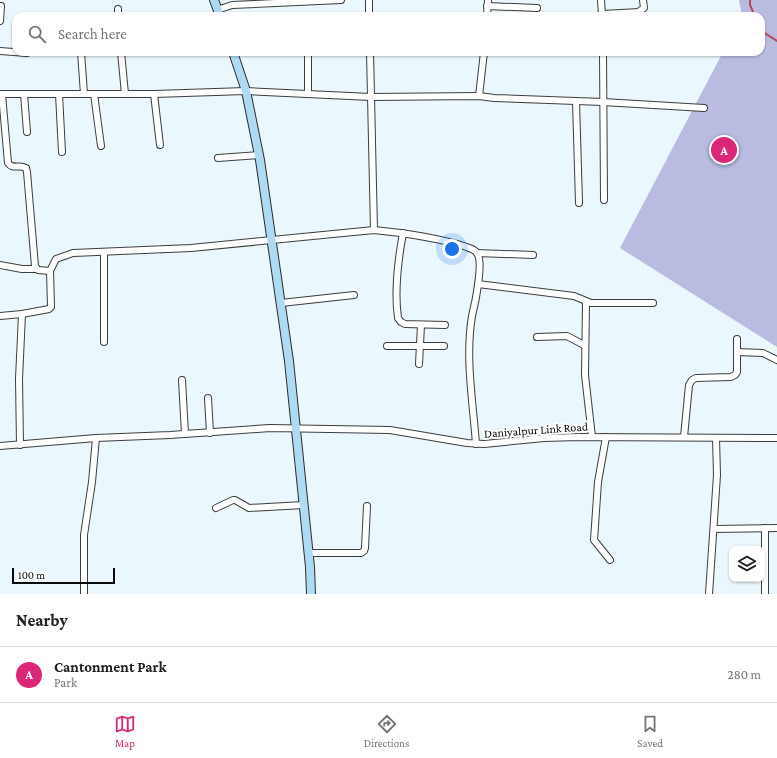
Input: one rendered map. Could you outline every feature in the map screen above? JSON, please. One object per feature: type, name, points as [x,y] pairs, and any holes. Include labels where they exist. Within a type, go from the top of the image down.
[{"type":"street","points":[[214,0],[218,12]]},
{"type":"street","points":[[220,12],[232,5],[341,0]]},
{"type":"street","points":[[368,0],[369,12]]},
{"type":"street","points":[[601,0],[602,12]]},
{"type":"street","points":[[640,12],[644,8],[643,0]]},
{"type":"street","points":[[488,3],[537,8]]},
{"type":"street","points":[[0,21],[1,6]]},
{"type":"street","points":[[0,51],[12,52]]},
{"type":"street","points":[[81,56],[84,94]]},
{"type":"street","points":[[121,56],[125,94]]},
{"type":"street","points":[[234,56],[246,91],[259,154],[281,303],[297,429],[309,553],[310,594]]},
{"type":"street","points":[[308,56],[308,94]]},
{"type":"street","points":[[370,56],[374,230]]},
{"type":"street","points":[[479,96],[484,56]]},
{"type":"street","points":[[603,56],[604,200]]},
{"type":"street","points":[[36,269],[34,262],[27,172],[26,168],[22,166],[10,166],[3,151],[1,94],[154,94],[246,91],[371,97],[479,96],[704,108]]},
{"type":"street","points":[[24,94],[27,132]]},
{"type":"street","points":[[59,94],[62,152]]},
{"type":"street","points":[[94,94],[101,146]]},
{"type":"street","points":[[154,94],[160,145]]},
{"type":"street","points":[[576,101],[579,203]]},
{"type":"street","points":[[218,158],[259,154]]},
{"type":"street","points":[[0,316],[49,309],[51,307],[50,271],[56,259],[73,253],[191,248],[374,230],[445,240],[473,249],[477,252],[533,255]]},
{"type":"street","points":[[403,233],[399,256],[397,283],[398,318],[405,324],[445,326]]},
{"type":"street","points":[[104,252],[104,342]]},
{"type":"street","points":[[476,444],[469,347],[472,317],[478,284],[479,258],[477,252]]},
{"type":"street","points":[[0,265],[22,269],[50,271]]},
{"type":"street","points":[[478,284],[574,296],[591,303],[652,304]]},
{"type":"street","points":[[281,303],[354,295]]},
{"type":"street","points":[[586,302],[584,345],[585,375],[592,437]]},
{"type":"street","points":[[20,445],[22,314]]},
{"type":"street","points":[[419,364],[421,325]]},
{"type":"street","points":[[537,337],[566,336],[584,345]]},
{"type":"street","points":[[684,437],[689,385],[692,380],[696,378],[731,377],[735,375],[737,372],[737,339]]},
{"type":"street","points":[[387,346],[444,346]]},
{"type":"street","points":[[737,352],[763,353],[777,360]]},
{"type":"street","points":[[182,380],[186,434]]},
{"type":"street","points":[[208,398],[210,432]]},
{"type":"street","name":"Daniyalpur Link Road","points":[[0,446],[96,438],[270,428],[390,430],[476,444],[544,438],[592,437],[777,438]]},
{"type":"street","points":[[606,437],[598,482],[594,540],[610,560]]},
{"type":"street","points":[[84,594],[84,535],[92,482],[96,438]]},
{"type":"street","points":[[709,594],[717,475],[716,438]]},
{"type":"street","points":[[216,508],[233,500],[249,508],[304,505]]},
{"type":"street","points":[[309,553],[361,553],[364,551],[367,506]]},
{"type":"street","points":[[765,528],[765,594]]},
{"type":"street","points":[[714,529],[777,528]]},
{"type":"shaded area","points":[[739,0],[777,0],[777,347],[620,248],[721,56],[765,56],[765,12],[741,12]]},
{"type":"waterway","points":[[750,0],[750,5],[753,12]]},
{"type":"waterway","points":[[765,33],[777,41]]},
{"type":"place","name":"Cantonment Park","points":[[724,150]]}]
